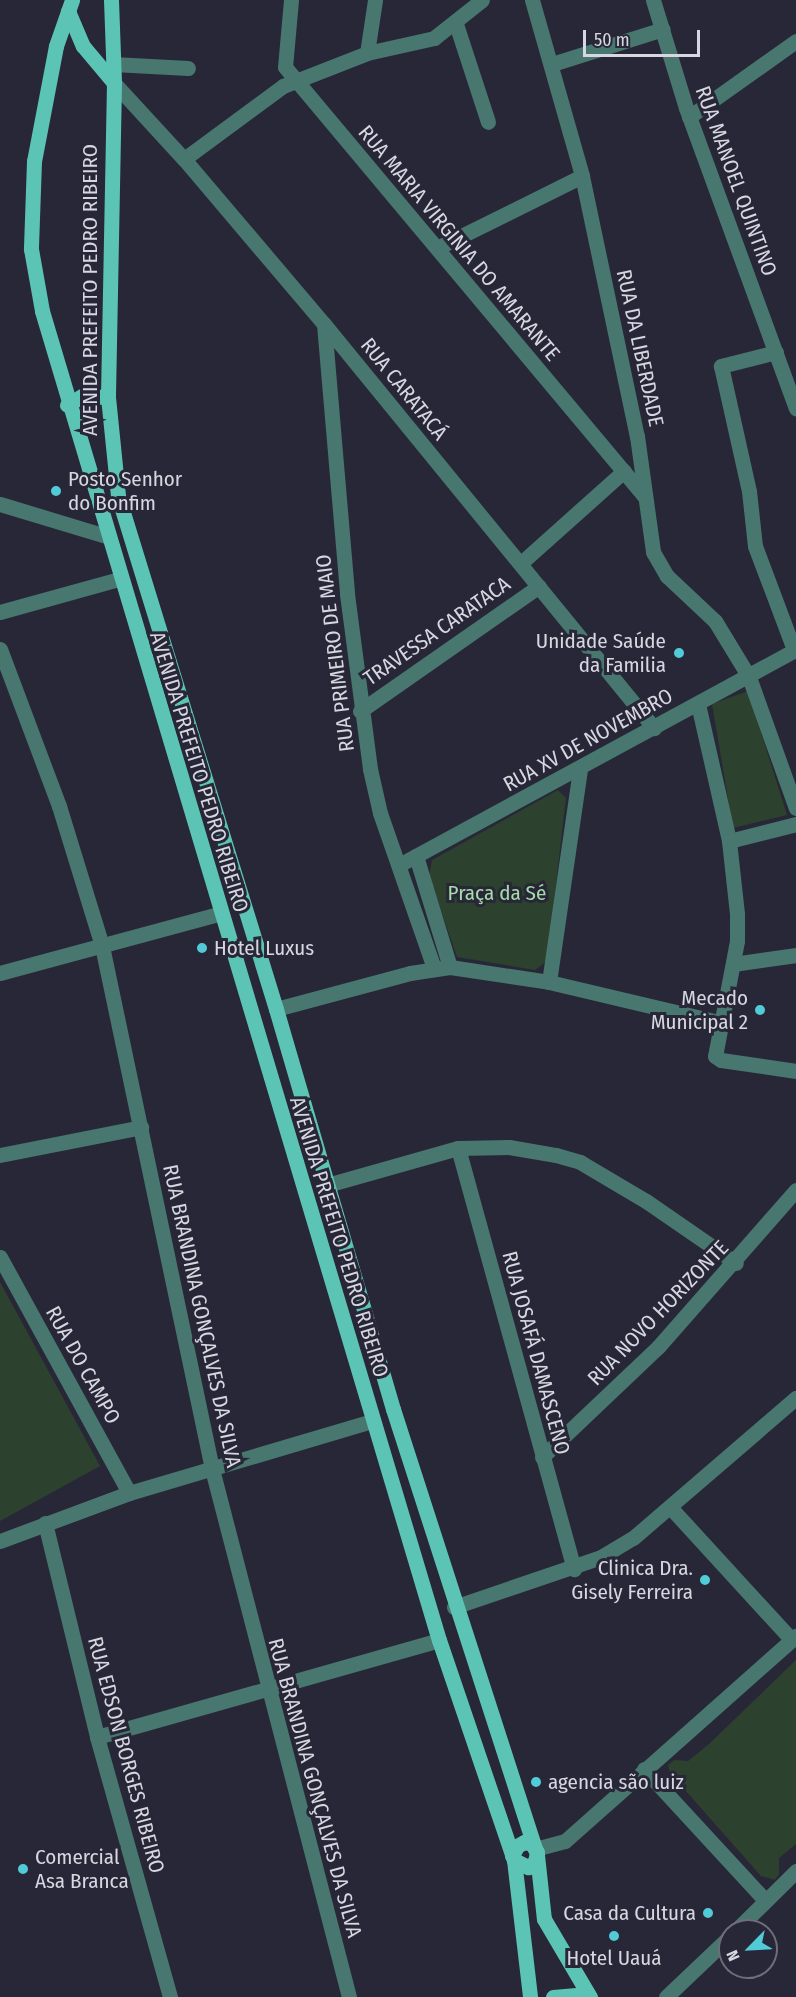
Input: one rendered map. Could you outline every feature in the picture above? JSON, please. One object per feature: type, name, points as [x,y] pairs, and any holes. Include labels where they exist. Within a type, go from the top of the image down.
[{"type":"main road","name":"AVENIDA PREFEITO PEDRO RIBEIRO","points":[[111,0],[114,83],[108,397],[113,470],[128,529],[276,1009],[394,1414],[462,1632],[536,1851],[544,1919],[589,1995]]},
{"type":"main road","name":"AVENIDA PREFEITO PEDRO RIBEIRO","points":[[70,6],[43,100],[31,209],[31,249],[42,311],[67,405],[372,1421],[439,1640],[513,1858],[517,1908],[530,1997]]},
{"type":"main road","points":[[70,6],[83,46],[114,83]]},
{"type":"main road","points":[[67,405],[82,396],[108,397]]},
{"type":"main road","points":[[106,536],[128,529]]},
{"type":"main road","points":[[219,914],[244,906]]},
{"type":"main road","points":[[250,1017],[276,1009]]},
{"type":"main road","points":[[304,1192],[327,1185]]},
{"type":"main road","points":[[372,1421],[394,1414]]},
{"type":"main road","points":[[431,1614],[454,1607]]},
{"type":"main road","points":[[439,1640],[462,1632]]},
{"type":"main road","points":[[513,1858],[517,1846],[524,1842],[536,1851]]},
{"type":"main road","points":[[554,1997],[589,1995]]},
{"type":"street","name":"RUA MARIA VIRGINIA DO AMARANTE","points":[[291,0],[283,56],[285,67],[645,497]]},
{"type":"street","points":[[367,52],[375,0]]},
{"type":"street","points":[[184,159],[268,95],[295,80],[367,52],[434,38],[456,24],[482,0]]},
{"type":"street","name":"RUA DA LIBERDADE","points":[[532,0],[582,176],[637,436],[653,552],[660,565],[715,621],[749,677],[796,808]]},
{"type":"street","name":"RUA MANOEL QUINTINO","points":[[653,0],[689,117],[796,409]]},
{"type":"street","points":[[456,24],[488,122]]},
{"type":"street","points":[[552,64],[663,29]]},
{"type":"street","points":[[689,117],[796,41]]},
{"type":"street","points":[[113,64],[188,68]]},
{"type":"street","name":"RUA CARATACÁ","points":[[114,83],[184,159],[324,324],[654,728]]},
{"type":"street","points":[[437,248],[582,176]]},
{"type":"street","name":"RUA PRIMEIRO DE MAIO","points":[[324,324],[360,711],[380,813],[434,968]]},
{"type":"street","points":[[776,352],[721,366],[749,491],[755,546],[795,650]]},
{"type":"street","points":[[521,563],[624,471]]},
{"type":"street","points":[[0,504],[106,536]]},
{"type":"street","points":[[0,612],[119,579]]},
{"type":"street","name":"TRAVESSA CARATACA","points":[[360,711],[539,586]]},
{"type":"street","name":"RUA BRANDINA GONÇALVES DA SILVA","points":[[0,649],[59,806],[102,946],[212,1469],[267,1689],[349,1997]]},
{"type":"street","name":"RUA XV DE NOVEMBRO","points":[[399,865],[580,769],[795,650]]},
{"type":"street","points":[[698,704],[729,841],[737,914],[733,964],[718,1022],[714,1052],[717,1059],[796,1071]]},
{"type":"street","points":[[549,982],[580,769]]},
{"type":"street","points":[[729,841],[796,824]]},
{"type":"street","points":[[416,856],[450,967]]},
{"type":"street","points":[[0,973],[219,914]]},
{"type":"street","points":[[733,964],[796,955]]},
{"type":"street","points":[[276,1009],[434,968],[450,967],[549,982],[718,1022]]},
{"type":"street","points":[[0,1155],[141,1127]]},
{"type":"street","points":[[327,1185],[458,1148],[509,1147],[580,1162],[646,1201],[736,1263]]},
{"type":"street","name":"RUA JOSAFÁ DAMASCENO","points":[[458,1148],[574,1569]]},
{"type":"street","name":"RUA NOVO HORIZONTE","points":[[542,1457],[658,1347],[736,1263],[796,1190]]},
{"type":"street","name":"RUA DO CAMPO","points":[[0,1257],[129,1493]]},
{"type":"street","points":[[454,1607],[574,1569],[633,1538],[796,1398]]},
{"type":"street","points":[[0,1541],[129,1493],[372,1421]]},
{"type":"street","points":[[536,1851],[565,1841],[794,1638],[670,1507]]},
{"type":"street","name":"RUA EDSON BORGES RIBEIRO","points":[[45,1523],[97,1737],[170,1997]]},
{"type":"street","points":[[97,1737],[439,1640]]},
{"type":"street","points":[[644,1769],[765,1900]]},
{"type":"street","points":[[747,1919],[796,1871]]},
{"type":"street","points":[[666,1997],[718,1947]]},
{"type":"green space","points":[[748,691],[787,815],[733,828],[712,704]]},
{"type":"green space","name":"Praça da Sé","points":[[558,790],[566,798],[547,961],[535,970],[457,957],[429,876],[432,860]]},
{"type":"green space","points":[[0,1282],[100,1466],[0,1521]]},
{"type":"green space","points":[[796,1660],[796,1844],[779,1858],[779,1874],[775,1880],[761,1876],[670,1773],[668,1765],[674,1760],[688,1761],[709,1744]]},
{"type":"place","name":"Posto Senhor do Bonfim","points":[[56,491]]},
{"type":"place","name":"Unidade Saúde da Familia","points":[[679,653]]},
{"type":"place","name":"Hotel Luxus","points":[[202,948]]},
{"type":"place","name":"Mecado Municipal 2","points":[[760,1010]]},
{"type":"place","name":"Clinica Dra. Gisely Ferreira","points":[[705,1580]]},
{"type":"place","name":"agencia são luiz","points":[[536,1782]]},
{"type":"place","name":"Comercial Asa Branca","points":[[23,1869]]},
{"type":"place","name":"Casa da Cultura","points":[[708,1913]]},
{"type":"place","name":"Hotel Uauá","points":[[614,1936]]}]
